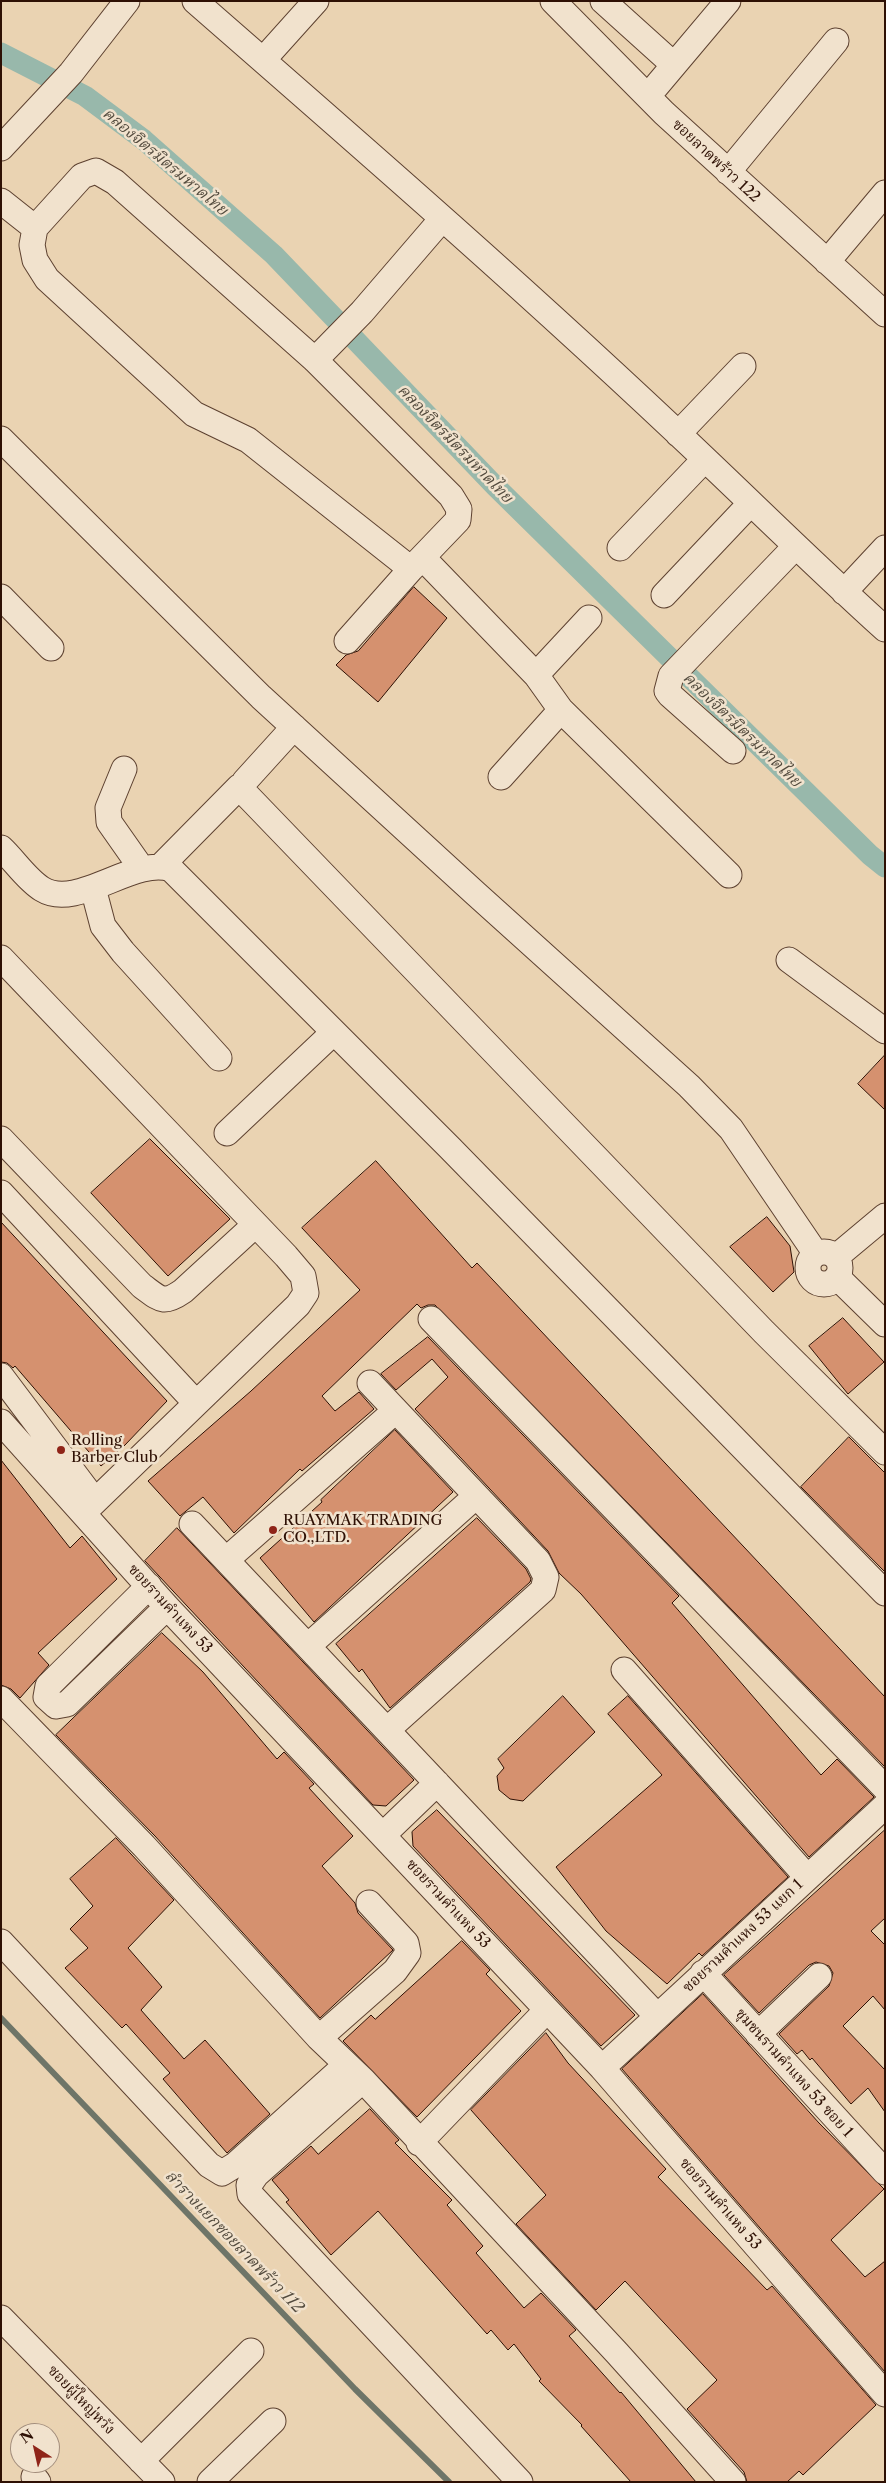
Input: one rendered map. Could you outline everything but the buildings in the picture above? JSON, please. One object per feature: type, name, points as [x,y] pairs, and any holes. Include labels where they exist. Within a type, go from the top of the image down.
[{"type":"street","points":[[1,148],[71,73],[127,1]]},
{"type":"street","points":[[195,1],[442,220],[678,434],[795,547],[885,629]]},
{"type":"street","points":[[263,60],[316,1]]},
{"type":"street","name":"ซอยลาดพร้าว 122","points":[[553,1],[648,96],[728,172],[885,314]]},
{"type":"street","points":[[603,1],[674,65]]},
{"type":"street","points":[[648,96],[728,1]]},
{"type":"street","points":[[728,172],[836,41]]},
{"type":"street","points":[[346,641],[417,563],[458,520],[459,509],[451,496],[315,360],[115,182],[96,171],[82,176],[35,228],[32,245],[35,260],[47,279],[194,414],[248,440],[417,563],[536,674],[561,710],[729,875]]},
{"type":"street","points":[[827,262],[885,193]]},
{"type":"street","points":[[1,200],[35,228]]},
{"type":"street","points":[[315,360],[362,312],[442,220]]},
{"type":"street","points":[[678,434],[743,366]]},
{"type":"street","points":[[1,439],[294,727],[689,1086],[731,1130],[830,1263],[885,1324]]},
{"type":"street","points":[[620,548],[705,459]]},
{"type":"street","points":[[664,595],[750,504]]},
{"type":"street","points":[[733,751],[670,695],[668,691],[671,676],[795,547]]},
{"type":"street","points":[[844,592],[885,548]]},
{"type":"street","points":[[1,597],[51,648]]},
{"type":"street","points":[[536,674],[589,618]]},
{"type":"street","points":[[501,777],[561,710]]},
{"type":"street","points":[[245,781],[294,727]]},
{"type":"street","points":[[124,769],[108,808],[109,822],[152,867],[171,869],[457,1155],[885,1593]]},
{"type":"street","points":[[1,848],[40,888],[54,895],[93,888],[152,867],[239,787],[764,1332],[885,1452]]},
{"type":"street","points":[[93,888],[103,926],[123,952],[219,1058]]},
{"type":"street","points":[[1,958],[303,1276],[306,1293],[298,1305],[89,1507],[1,1376]]},
{"type":"street","points":[[789,960],[885,1032]]},
{"type":"street","points":[[228,1133],[334,1032]]},
{"type":"street","points":[[1,1139],[142,1286],[161,1300],[171,1300],[183,1291],[255,1225]]},
{"type":"street","points":[[1,1193],[196,1403]]},
{"type":"street","points":[[830,1263],[885,1216]]},
{"type":"street","points":[[431,1319],[884,1804]]},
{"type":"street","points":[[370,1383],[538,1561],[546,1577],[543,1590],[387,1730]]},
{"type":"street","points":[[226,1560],[395,1411]]},
{"type":"street","name":"ซอยรามคำแหง 53","points":[[1,1422],[89,1507],[167,1607],[602,2068],[885,2394]]},
{"type":"street","points":[[308,1646],[476,1497]]},
{"type":"street","points":[[192,1524],[657,2016]]},
{"type":"street","points":[[149,1586],[48,1686],[46,1697],[56,1706],[67,1704],[167,1607]]},
{"type":"street","points":[[624,1670],[807,1877]]},
{"type":"street","points":[[1,1699],[144,1846],[319,2038],[618,2353],[733,2482]]},
{"type":"street","points":[[383,1834],[437,1783]]},
{"type":"street","name":"ซอยรามคำแหง 53 แยก 1","points":[[602,2068],[884,1804]]},
{"type":"street","points":[[319,2038],[396,1971],[408,1954],[406,1943],[369,1903]]},
{"type":"street","points":[[1,1942],[209,2165],[222,2173],[354,2073]]},
{"type":"street","name":"ชุมชนรามคำแหง 53 ซอย 1","points":[[703,1973],[885,2172]]},
{"type":"street","points":[[758,2034],[819,1976]]},
{"type":"street","points":[[419,2143],[547,2010]]},
{"type":"street","points":[[354,2073],[256,2175],[249,2185],[250,2194],[520,2482]]},
{"type":"street","name":"ซอยผู้ใหญ่หวัง","points":[[1,2318],[162,2482]]},
{"type":"street","points":[[141,2461],[251,2351]]},
{"type":"street","points":[[210,2482],[273,2420]]},
{"type":"waterway","name":"คลองจิตรมิตรมหาดไทย","points":[[1,53],[85,96],[144,140],[274,255],[495,486],[870,855],[885,867]]},
{"type":"waterway","name":"ลำรางแยกซอยลาดพร้าว 112","points":[[1,2018],[355,2389],[449,2482]]},
{"type":"place","name":"Rolling Barber Club","points":[[61,1450]]},
{"type":"place","name":"RUAYMAK TRADING CO.,LTD.","points":[[273,1530]]}]
